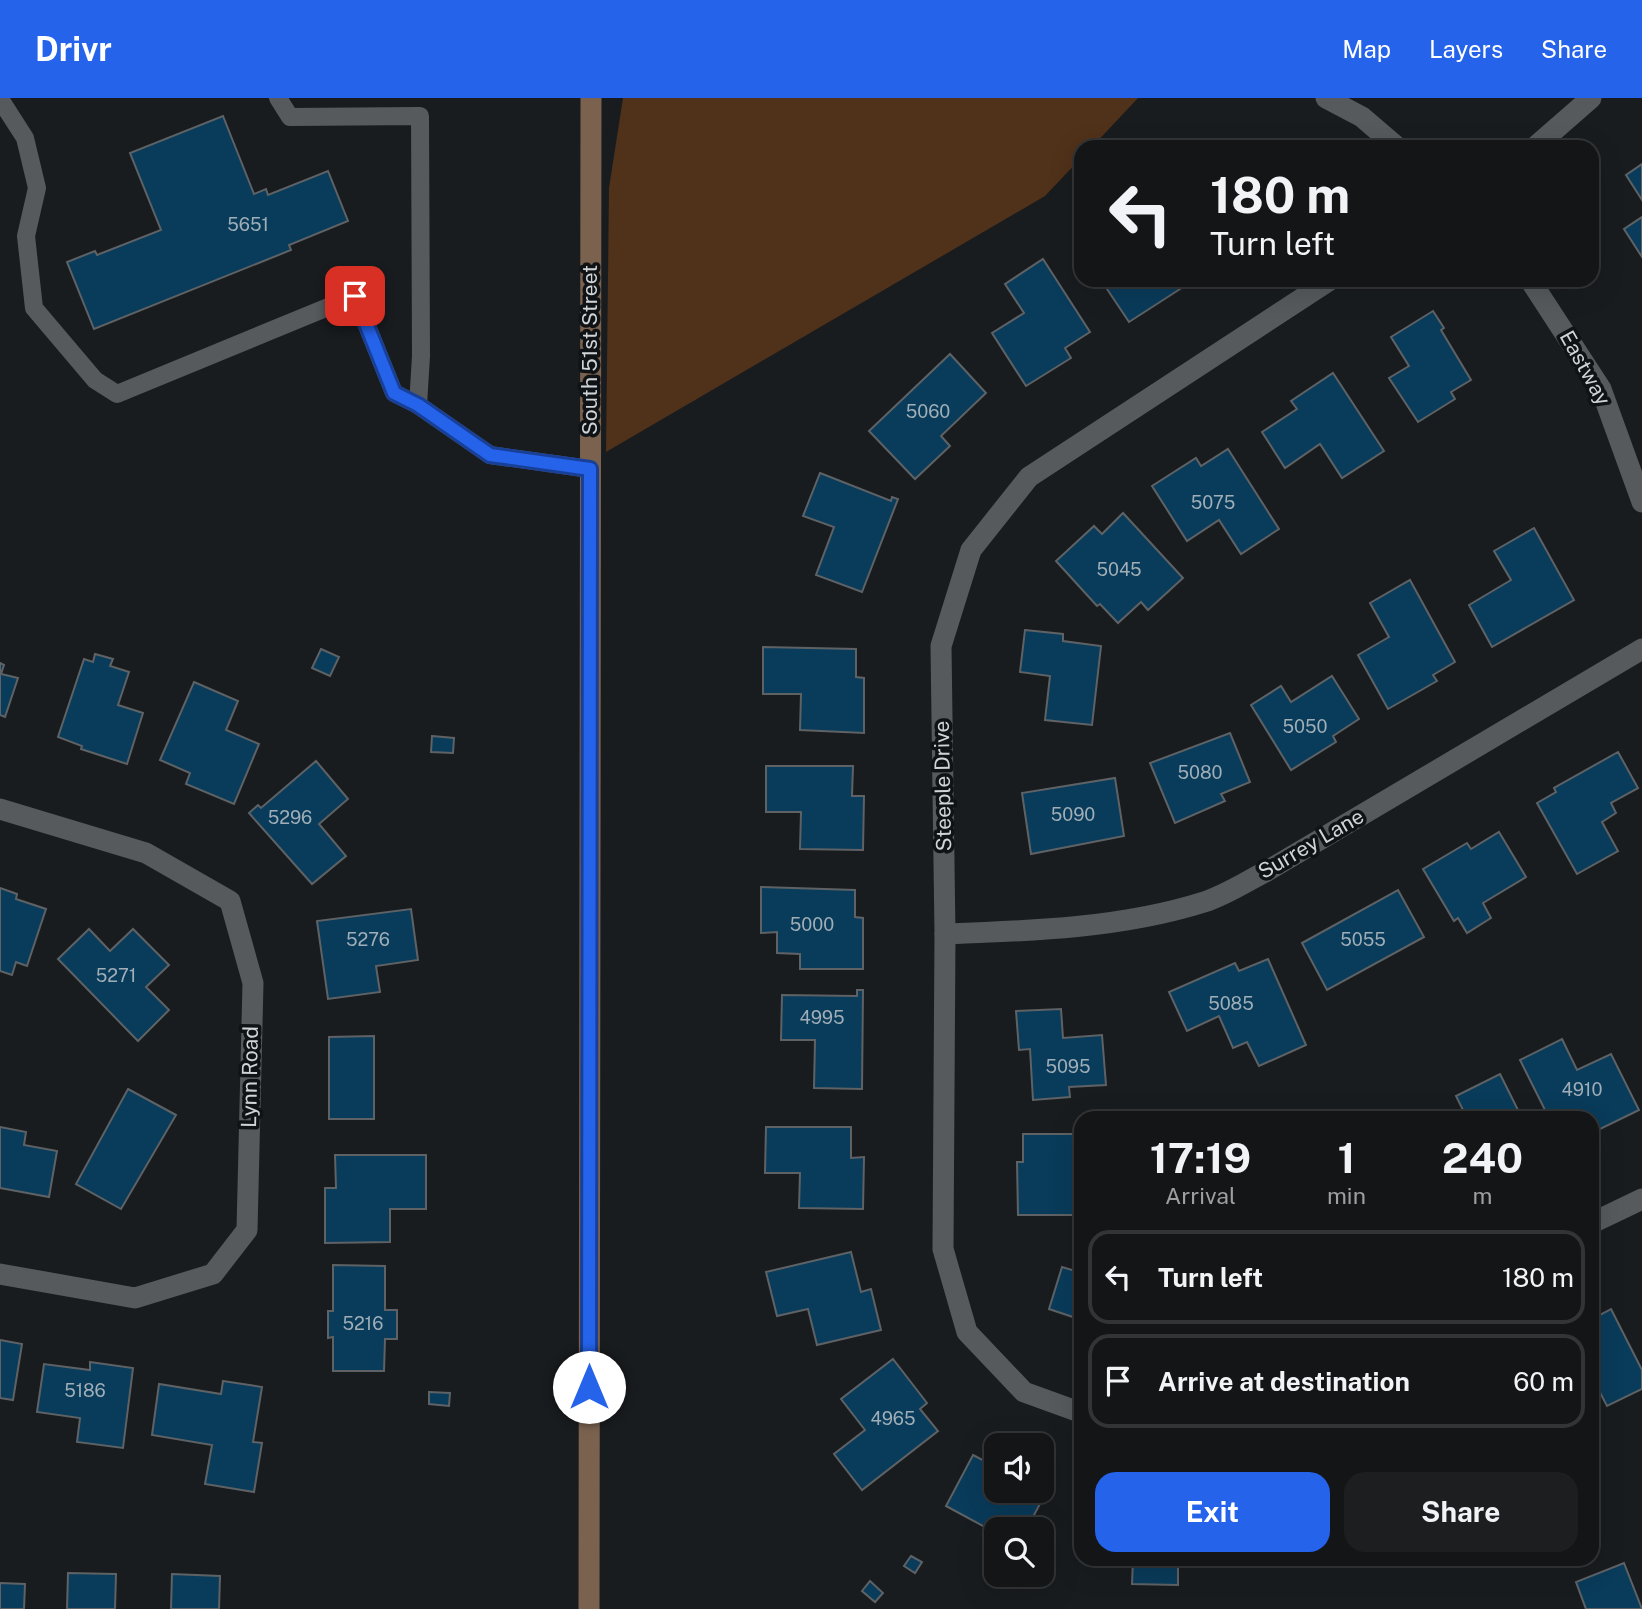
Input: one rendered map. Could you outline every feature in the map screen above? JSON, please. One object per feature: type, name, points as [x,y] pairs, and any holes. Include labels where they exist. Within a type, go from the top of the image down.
[{"type":"street","name":"South 51st Street","points":[[589,1609],[590,98]]},
{"type":"street","points":[[1326,98],[1362,117],[1389,140]]},
{"type":"street","points":[[1543,140],[1591,98]]},
{"type":"street","name":"Steeple Drive","points":[[1074,1410],[1024,1392],[967,1332],[943,1249],[945,934],[942,646],[971,550],[1028,477],[1320,287]]},
{"type":"street","name":"Eastway","points":[[1535,287],[1601,389],[1642,502]]},
{"type":"street","name":"Surrey Lane","points":[[945,934],[1039,931],[1116,921],[1206,902],[1267,871],[1642,649]]},
{"type":"street","name":"Lynn Road","points":[[0,809],[146,853],[230,901],[253,983],[247,1230],[213,1275],[135,1298],[0,1274]]},
{"type":"street","points":[[1599,1220],[1642,1199]]},
{"type":"lane","points":[[278,98],[290,117],[420,116],[421,356],[418,405]]},
{"type":"lane","points":[[0,99],[24,138],[37,188],[26,236],[34,308],[95,380],[117,394],[355,296],[394,393],[418,405],[490,455],[590,469]]},
{"type":"shaded area","points":[[623,98],[1138,98],[1099,140],[1074,140],[1074,165],[1045,196],[606,452],[609,188]]},
{"type":"building","points":[[223,116],[254,194],[266,189],[268,195],[328,171],[348,221],[289,245],[291,250],[94,329],[67,262],[95,251],[97,255],[161,230],[130,153]]},
{"type":"building","points":[[1642,164],[1642,200],[1626,175]]},
{"type":"building","points":[[1642,217],[1642,257],[1624,229]]},
{"type":"building","points":[[1043,259],[1090,332],[1065,348],[1071,358],[1026,386],[992,333],[1024,313],[1005,284]]},
{"type":"building","points":[[1106,287],[1183,287],[1129,322]]},
{"type":"building","points":[[1433,311],[1444,328],[1441,330],[1471,380],[1451,392],[1455,399],[1418,422],[1389,378],[1409,366],[1391,337]]},
{"type":"building","points":[[950,354],[986,393],[941,436],[950,446],[915,479],[869,431]]},
{"type":"building","points":[[1333,373],[1384,451],[1342,478],[1320,444],[1285,468],[1262,432],[1297,409],[1291,401]]},
{"type":"building","points":[[1228,449],[1279,529],[1241,554],[1219,520],[1187,541],[1152,486],[1196,458],[1201,466]]},
{"type":"building","points":[[820,473],[891,501],[892,497],[898,499],[862,592],[816,575],[834,527],[803,516]]},
{"type":"building","points":[[1123,513],[1183,578],[1148,610],[1141,602],[1118,623],[1100,604],[1097,606],[1056,561],[1094,526],[1102,534]]},
{"type":"building","points":[[1534,528],[1574,600],[1492,647],[1469,605],[1511,580],[1494,551]]},
{"type":"building","points":[[1410,580],[1455,662],[1433,675],[1437,681],[1388,709],[1358,655],[1389,637],[1370,603]]},
{"type":"building","points":[[1025,630],[1063,634],[1063,641],[1101,646],[1092,725],[1045,720],[1050,676],[1020,672]]},
{"type":"building","points":[[763,647],[856,649],[856,677],[864,678],[864,733],[800,730],[801,694],[763,694]]},
{"type":"building","points":[[321,649],[339,657],[330,676],[312,668]]},
{"type":"building","points":[[95,654],[113,659],[110,666],[129,672],[118,705],[143,713],[127,764],[81,749],[82,746],[58,737],[84,659],[93,662]]},
{"type":"building","points":[[0,663],[4,665],[1,674],[18,678],[5,717],[0,715]]},
{"type":"building","points":[[1332,676],[1359,719],[1333,736],[1336,742],[1291,770],[1251,705],[1281,686],[1291,702]]},
{"type":"building","points":[[194,682],[238,701],[226,730],[259,744],[234,804],[186,784],[190,773],[160,760]]},
{"type":"building","points":[[1230,733],[1250,782],[1221,794],[1225,801],[1175,823],[1150,763]]},
{"type":"building","points":[[432,736],[454,738],[453,753],[431,752]]},
{"type":"building","points":[[1618,752],[1638,788],[1611,803],[1616,813],[1602,822],[1618,851],[1577,874],[1537,803],[1556,792],[1554,788]]},
{"type":"building","points":[[316,761],[348,799],[319,824],[346,856],[312,884],[249,813],[258,805],[261,808]]},
{"type":"building","points":[[766,766],[853,766],[852,796],[864,796],[863,850],[800,849],[801,812],[766,812]]},
{"type":"building","points":[[1115,778],[1124,836],[1031,854],[1022,793]]},
{"type":"building","points":[[1499,832],[1526,877],[1483,903],[1491,918],[1467,933],[1458,918],[1454,921],[1423,869],[1467,843],[1471,849]]},
{"type":"building","points":[[761,887],[855,890],[855,917],[863,918],[863,969],[800,969],[800,954],[777,953],[777,932],[761,933]]},
{"type":"building","points":[[0,888],[17,894],[16,899],[46,909],[27,966],[16,962],[12,975],[0,971]]},
{"type":"building","points":[[1398,890],[1424,937],[1327,990],[1302,943]]},
{"type":"building","points":[[411,909],[418,960],[376,966],[380,992],[328,999],[317,921]]},
{"type":"building","points":[[89,929],[110,951],[133,929],[169,965],[146,987],[169,1010],[138,1041],[58,959]]},
{"type":"building","points":[[1268,959],[1306,1045],[1259,1066],[1247,1042],[1233,1048],[1219,1016],[1187,1031],[1169,992],[1235,963],[1239,971]]},
{"type":"building","points":[[857,990],[863,990],[862,1089],[814,1088],[815,1040],[781,1040],[782,995],[857,996]]},
{"type":"building","points":[[1061,1009],[1063,1038],[1102,1035],[1106,1085],[1069,1087],[1070,1097],[1033,1100],[1030,1049],[1019,1050],[1016,1011]]},
{"type":"building","points":[[374,1036],[374,1119],[329,1119],[329,1037]]},
{"type":"building","points":[[1562,1039],[1577,1070],[1611,1054],[1639,1110],[1599,1130],[1599,1111],[1546,1111],[1520,1060]]},
{"type":"building","points":[[1500,1074],[1518,1111],[1464,1111],[1456,1096]]},
{"type":"building","points":[[128,1089],[176,1115],[121,1209],[76,1184]]},
{"type":"building","points":[[0,1127],[26,1132],[24,1145],[57,1151],[49,1197],[0,1188]]},
{"type":"building","points":[[766,1127],[851,1127],[851,1158],[864,1157],[863,1209],[799,1208],[800,1173],[765,1173]]},
{"type":"building","points":[[1023,1134],[1074,1134],[1074,1215],[1018,1215],[1017,1162],[1023,1162]]},
{"type":"building","points":[[335,1155],[426,1155],[426,1209],[390,1209],[390,1242],[325,1243],[325,1188],[336,1188]]},
{"type":"building","points":[[851,1252],[861,1292],[871,1289],[881,1330],[817,1345],[808,1309],[777,1316],[766,1272]]},
{"type":"building","points":[[333,1265],[385,1266],[385,1310],[397,1310],[397,1339],[385,1339],[384,1371],[333,1371],[333,1337],[328,1338],[328,1311],[333,1311]]},
{"type":"building","points":[[1062,1267],[1074,1271],[1074,1317],[1049,1309]]},
{"type":"building","points":[[1611,1309],[1642,1370],[1642,1389],[1607,1406],[1599,1391],[1599,1315]]},
{"type":"building","points":[[0,1340],[22,1344],[13,1400],[0,1398]]},
{"type":"building","points":[[893,1359],[927,1403],[920,1409],[938,1431],[862,1490],[834,1454],[865,1430],[841,1399]]},
{"type":"building","points":[[90,1362],[133,1368],[123,1448],[77,1442],[80,1418],[37,1412],[44,1364],[90,1370]]},
{"type":"building","points":[[223,1381],[262,1387],[253,1442],[262,1443],[254,1492],[205,1484],[212,1445],[152,1435],[159,1384],[221,1394]]},
{"type":"building","points":[[429,1392],[450,1393],[449,1406],[429,1404]]},
{"type":"building","points":[[973,1455],[984,1461],[984,1503],[1040,1503],[1033,1517],[984,1517],[984,1527],[946,1506]]},
{"type":"building","points":[[911,1556],[922,1562],[915,1573],[904,1566]]},
{"type":"building","points":[[1624,1563],[1642,1609],[1586,1609],[1576,1582]]},
{"type":"building","points":[[1133,1566],[1178,1566],[1178,1585],[1132,1584]]},
{"type":"building","points":[[68,1573],[116,1574],[115,1609],[67,1609]]},
{"type":"building","points":[[172,1574],[220,1576],[219,1609],[171,1609]]},
{"type":"building","points":[[870,1581],[883,1593],[875,1602],[862,1591]]},
{"type":"building","points":[[0,1583],[25,1584],[24,1609],[0,1609]]},
{"type":"route","points":[[355,296],[394,393],[418,405],[490,455],[590,469],[589,1387]]}]
